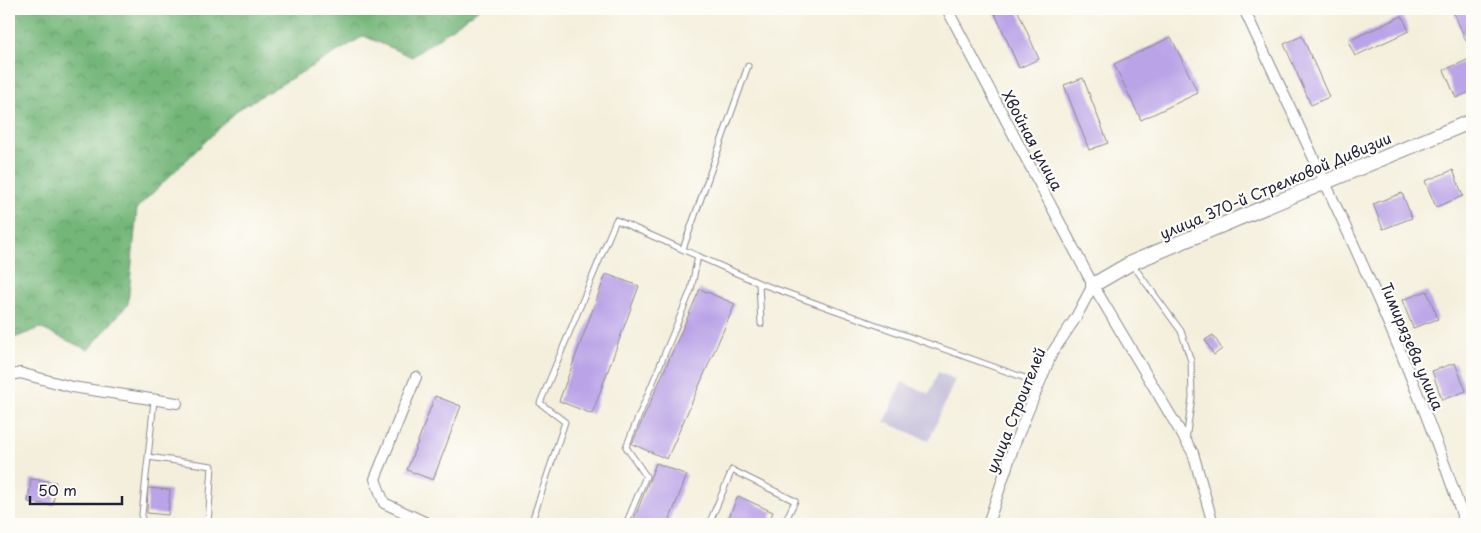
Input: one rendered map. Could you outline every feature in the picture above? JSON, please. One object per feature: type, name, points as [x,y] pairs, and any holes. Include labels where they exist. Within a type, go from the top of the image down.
[{"type":"street","name":"Хвойная улица","points":[[946,9],[1094,285],[1193,452],[1213,524]]},
{"type":"street","name":"Тимирязева улица","points":[[1244,9],[1388,321],[1445,464],[1464,524]]},
{"type":"street","name":"улица 370-й Стрелковой Дивизии","points":[[1094,285],[1131,263],[1472,121]]},
{"type":"street","name":"улица Строителей","points":[[988,524],[1014,445],[1052,353],[1075,319],[1094,285]]},
{"type":"street","points":[[9,376],[20,373],[72,387],[177,402]]},
{"type":"street","points":[[416,377],[375,479],[384,503],[429,524]]},
{"type":"lane","points":[[683,249],[748,66]]},
{"type":"lane","points":[[531,524],[565,422],[540,403],[616,220],[759,283],[1040,383]]},
{"type":"lane","points":[[626,524],[646,476],[626,447],[691,290],[698,256]]},
{"type":"lane","points":[[1131,263],[1181,331],[1191,361],[1192,397],[1186,440]]},
{"type":"lane","points":[[759,283],[761,324]]},
{"type":"lane","points":[[141,524],[154,399]]},
{"type":"lane","points":[[148,457],[212,466],[208,524]]},
{"type":"lane","points":[[710,524],[732,470],[795,501],[784,524]]},
{"type":"shaded area","points":[[938,372],[955,379],[929,441],[885,422],[902,382],[929,394]]},
{"type":"green space","points":[[9,9],[479,9],[412,57],[364,36],[239,109],[137,208],[128,304],[88,350],[40,328],[9,340]]},
{"type":"building","points":[[993,9],[1017,9],[1039,59],[1019,68]]},
{"type":"building","points":[[1452,9],[1472,9],[1472,38],[1466,41]]},
{"type":"building","points":[[1402,16],[1409,31],[1355,56],[1348,41]]},
{"type":"building","points":[[1302,36],[1329,97],[1311,105],[1284,44]]},
{"type":"building","points":[[1171,37],[1198,93],[1141,120],[1114,64]]},
{"type":"building","points":[[1472,58],[1472,91],[1456,98],[1444,70]]},
{"type":"building","points":[[1083,78],[1108,143],[1089,150],[1064,85]]},
{"type":"building","points":[[1453,170],[1463,196],[1436,207],[1425,181]]},
{"type":"building","points":[[1402,193],[1412,218],[1383,229],[1373,204]]},
{"type":"building","points":[[606,274],[639,286],[592,414],[559,401]]},
{"type":"building","points":[[700,289],[735,304],[667,459],[632,444]]},
{"type":"building","points":[[1427,291],[1438,319],[1413,328],[1402,300]]},
{"type":"building","points":[[1213,335],[1222,349],[1214,355],[1205,340]]},
{"type":"building","points":[[1455,363],[1466,391],[1442,400],[1432,371]]},
{"type":"building","points":[[435,396],[461,406],[433,480],[407,470]]},
{"type":"building","points":[[656,463],[687,475],[668,524],[632,524]]},
{"type":"building","points":[[31,479],[56,482],[53,505],[28,502]]},
{"type":"building","points":[[148,488],[170,490],[168,515],[147,513]]},
{"type":"building","points":[[738,496],[773,512],[768,524],[726,524]]}]
